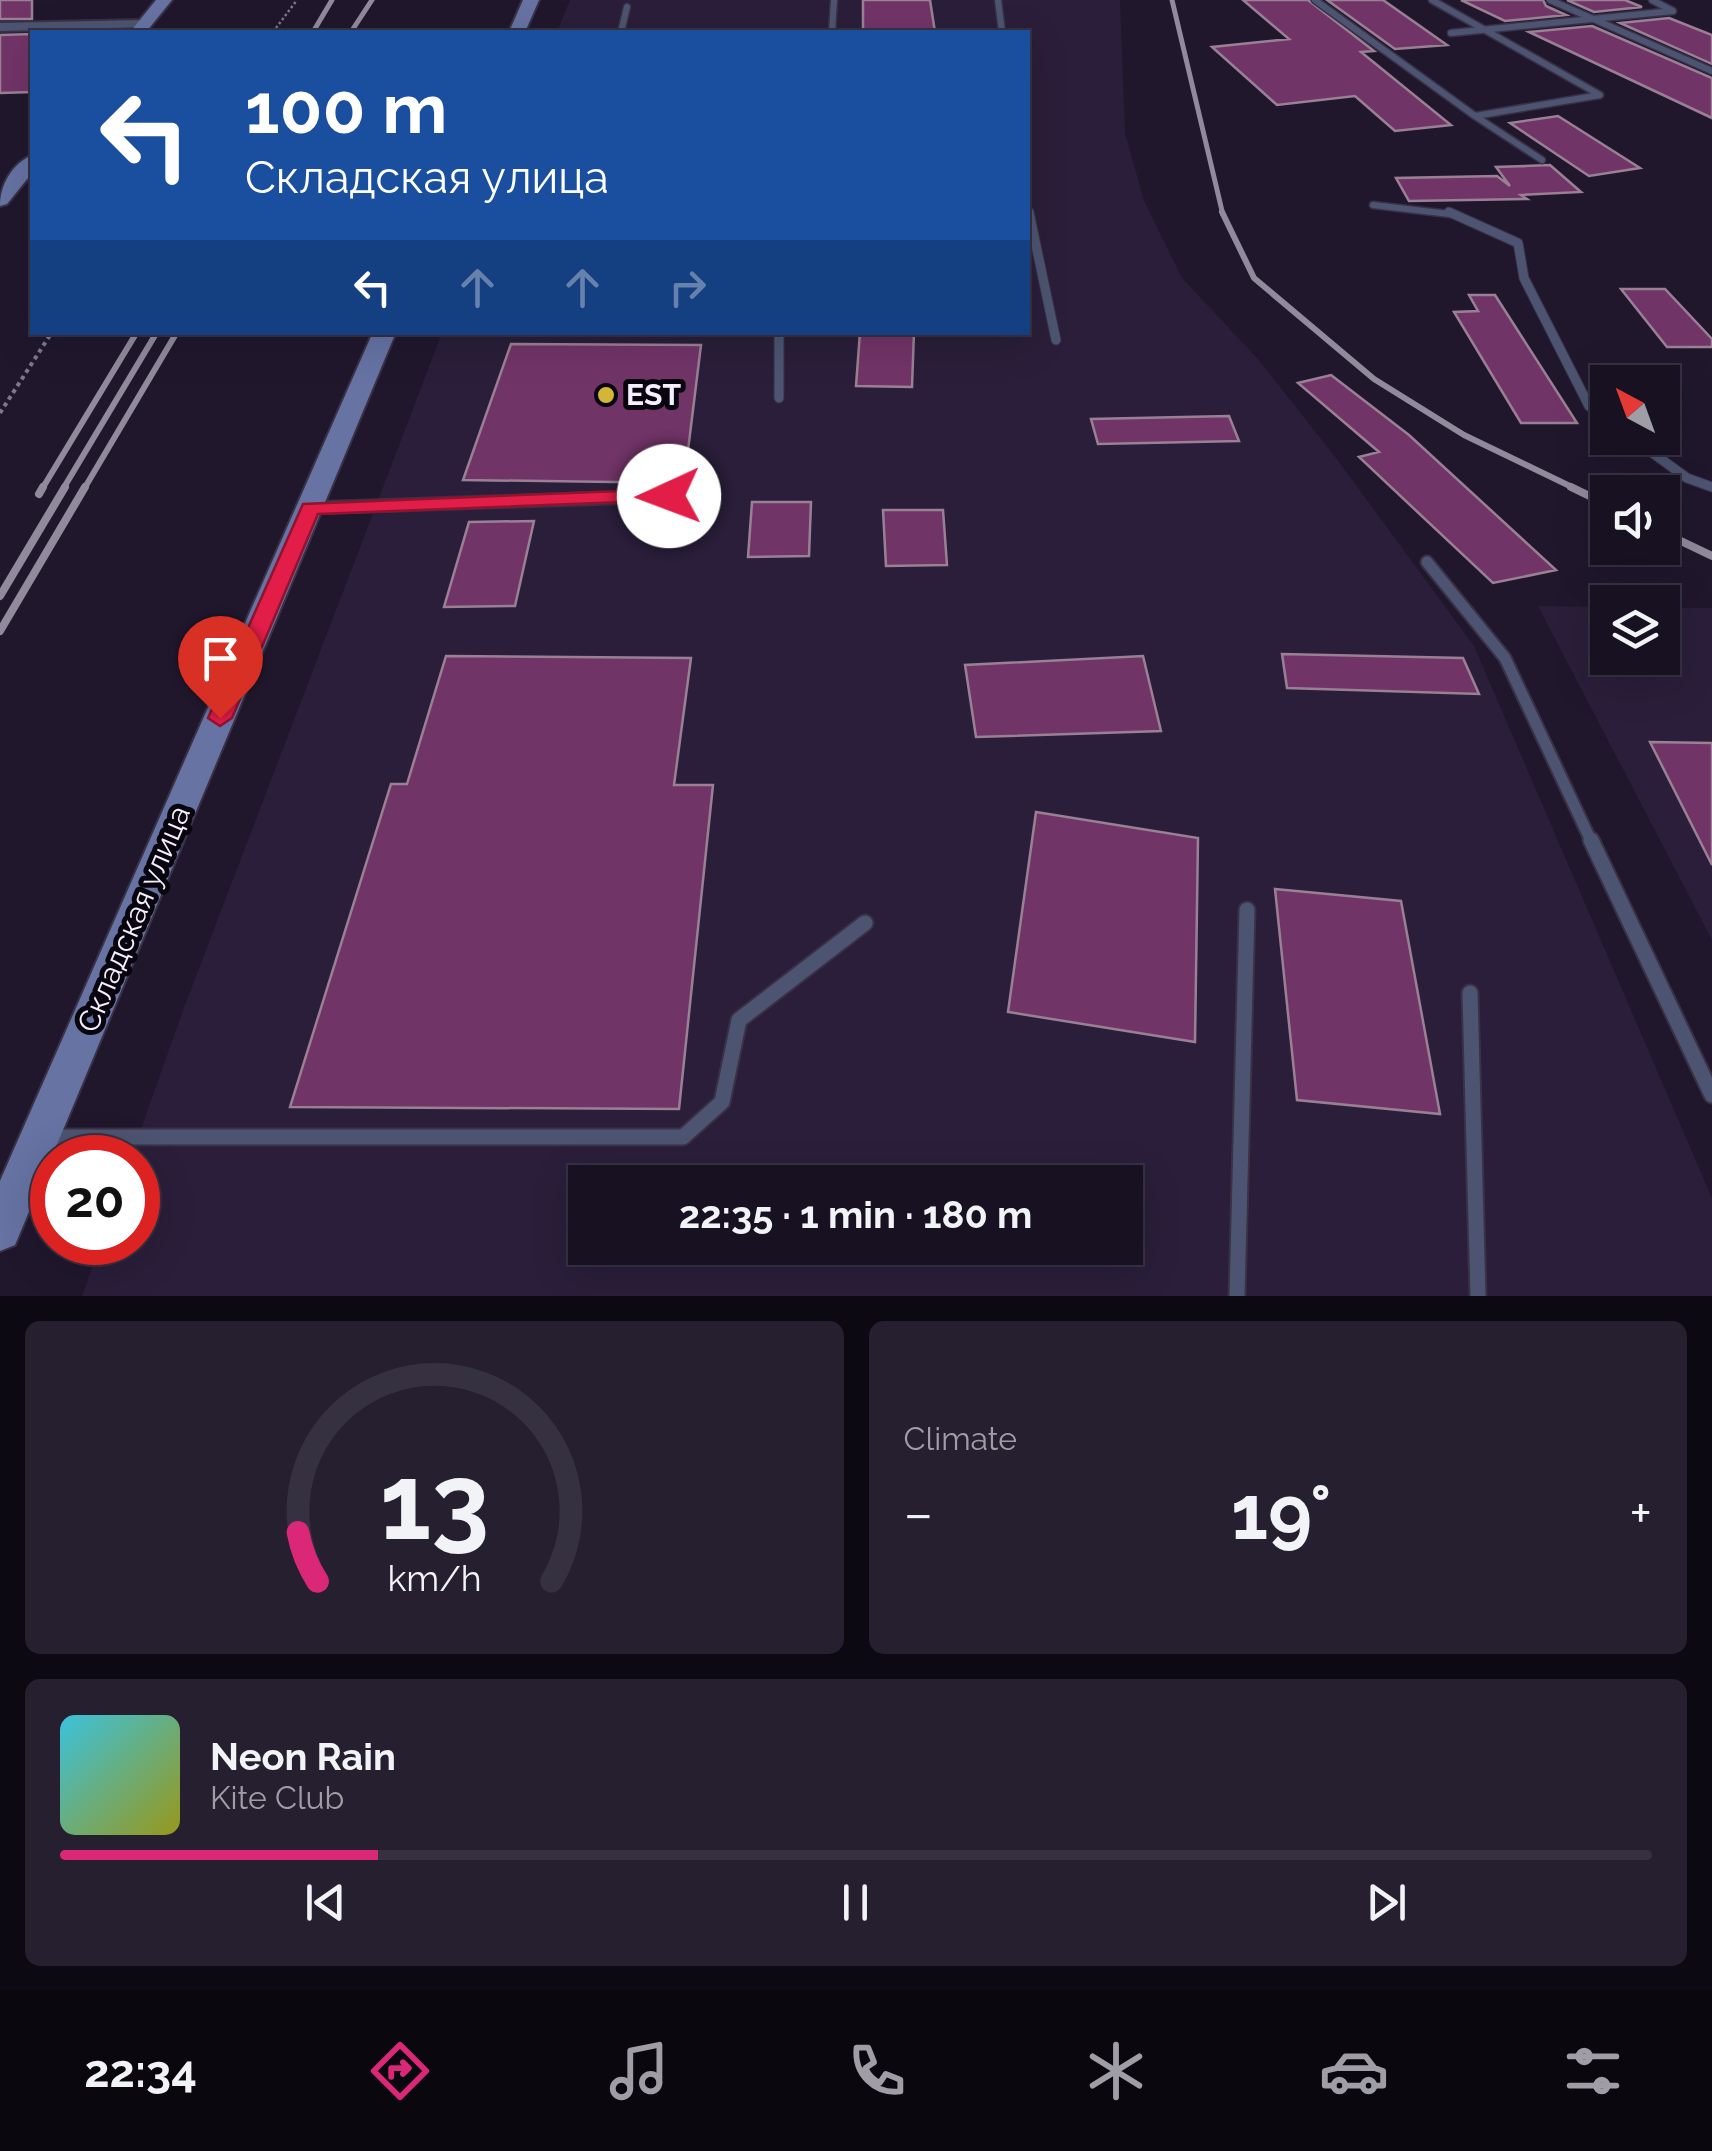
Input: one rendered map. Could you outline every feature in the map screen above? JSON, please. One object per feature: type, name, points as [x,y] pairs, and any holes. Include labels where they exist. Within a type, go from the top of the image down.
[{"type":"main road","points":[[141,28],[164,0]]},
{"type":"main road","points":[[518,30],[531,0]]},
{"type":"main road","points":[[0,200],[30,163]]},
{"type":"main road","name":"Складская улица","points":[[40,1135],[384,335]]},
{"type":"main road","name":"Складская улица","points":[[0,1230],[30,1160]]},
{"type":"street","points":[[0,27],[141,28]]},
{"type":"lane","points":[[832,30],[834,0]]},
{"type":"lane","points":[[998,0],[1002,30]]},
{"type":"lane","points":[[1315,0],[1542,160]]},
{"type":"lane","points":[[1432,0],[1600,95],[1475,116]]},
{"type":"lane","points":[[1550,0],[1712,72]]},
{"type":"lane","points":[[1451,33],[1673,11],[1652,0]]},
{"type":"lane","points":[[621,30],[627,7]]},
{"type":"lane","points":[[1373,204],[1440,207],[1484,223],[1518,242],[1524,278],[1590,407]]},
{"type":"lane","points":[[1030,217],[1056,340]]},
{"type":"lane","points":[[779,335],[780,398]]},
{"type":"lane","points":[[1655,455],[1687,478],[1712,487]]},
{"type":"lane","points":[[310,508],[669,496]]},
{"type":"lane","points":[[1427,562],[1505,658],[1712,1095]]},
{"type":"lane","points":[[1237,1296],[1248,910]]},
{"type":"lane","points":[[160,1136],[683,1137],[722,1102],[739,1020],[865,923]]},
{"type":"lane","points":[[1470,994],[1478,1296]]},
{"type":"path","points":[[274,30],[297,0]]},
{"type":"path","points":[[0,412],[50,335]]},
{"type":"shaded area","points":[[570,0],[1120,0],[1125,133],[1144,201],[1182,278],[1258,359],[1474,646],[1712,1198],[1712,1296],[82,1296],[93,1265],[160,1265],[160,1135],[139,1135],[441,335],[1030,335],[1030,30],[558,30]]},
{"type":"shaded area","points":[[1538,606],[1590,607],[1590,675],[1680,675],[1680,608],[1712,608],[1712,940]]},
{"type":"building","points":[[0,0],[32,0],[32,19],[0,19]]},
{"type":"building","points":[[863,0],[930,0],[935,30],[863,30]]},
{"type":"building","points":[[1243,0],[1308,0],[1374,51],[1361,52],[1451,125],[1395,131],[1355,96],[1277,105],[1212,47],[1289,39]]},
{"type":"building","points":[[1327,0],[1383,0],[1447,45],[1395,49]]},
{"type":"building","points":[[1461,0],[1543,0],[1546,6],[1566,15],[1505,21]]},
{"type":"building","points":[[1567,0],[1625,0],[1642,7],[1594,12]]},
{"type":"building","points":[[1669,18],[1712,35],[1712,64],[1620,23]]},
{"type":"building","points":[[1592,26],[1712,78],[1712,118],[1529,32]]},
{"type":"building","points":[[30,34],[30,92],[0,93],[0,35]]},
{"type":"building","points":[[1558,116],[1640,168],[1589,176],[1510,123]]},
{"type":"building","points":[[1550,165],[1581,192],[1521,195],[1527,199],[1409,201],[1396,178],[1497,176],[1510,186],[1496,167]]},
{"type":"building","points":[[1621,289],[1665,289],[1712,339],[1712,347],[1667,347]]},
{"type":"building","points":[[1469,295],[1495,295],[1577,423],[1521,423],[1454,312],[1478,311]]},
{"type":"building","points":[[860,335],[914,335],[912,387],[856,386]]},
{"type":"building","points":[[511,344],[701,345],[684,483],[463,480]]},
{"type":"building","points":[[1331,375],[1409,435],[1556,570],[1493,583],[1359,457],[1379,452],[1298,383]]},
{"type":"building","points":[[1229,416],[1239,441],[1098,444],[1091,419]]},
{"type":"building","points":[[752,502],[811,502],[809,556],[748,557]]},
{"type":"building","points":[[883,510],[943,510],[947,565],[886,566]]},
{"type":"building","points":[[534,521],[515,606],[444,607],[469,522]]},
{"type":"building","points":[[1282,654],[1463,658],[1479,694],[1287,688]]},
{"type":"building","points":[[446,656],[691,658],[674,785],[713,785],[679,1109],[290,1107],[391,784],[407,784]]},
{"type":"building","points":[[1143,656],[1161,731],[976,737],[965,665]]},
{"type":"building","points":[[1650,742],[1712,743],[1712,865]]},
{"type":"building","points":[[1036,812],[1198,838],[1195,1042],[1008,1012]]},
{"type":"building","points":[[1275,889],[1401,901],[1440,1114],[1297,1100]]},
{"type":"railway","points":[[314,30],[332,0]]},
{"type":"railway","points":[[352,30],[372,0]]},
{"type":"railway","points":[[1172,0],[1223,213]]},
{"type":"railway","points":[[1223,213],[1254,278],[1374,379],[1464,435],[1576,489]]},
{"type":"railway","points":[[42,489],[135,335]]},
{"type":"railway","points":[[63,489],[155,335]]},
{"type":"railway","points":[[84,489],[175,335]]},
{"type":"railway","points":[[39,494],[43,487]]},
{"type":"railway","points":[[0,596],[65,487]]},
{"type":"railway","points":[[0,631],[85,487]]},
{"type":"railway","points":[[1571,487],[1590,496]]},
{"type":"railway","points":[[1680,541],[1712,556]]},
{"type":"place","name":"EST","points":[[606,395]]},
{"type":"route","points":[[220,718],[310,508],[669,496]]}]
